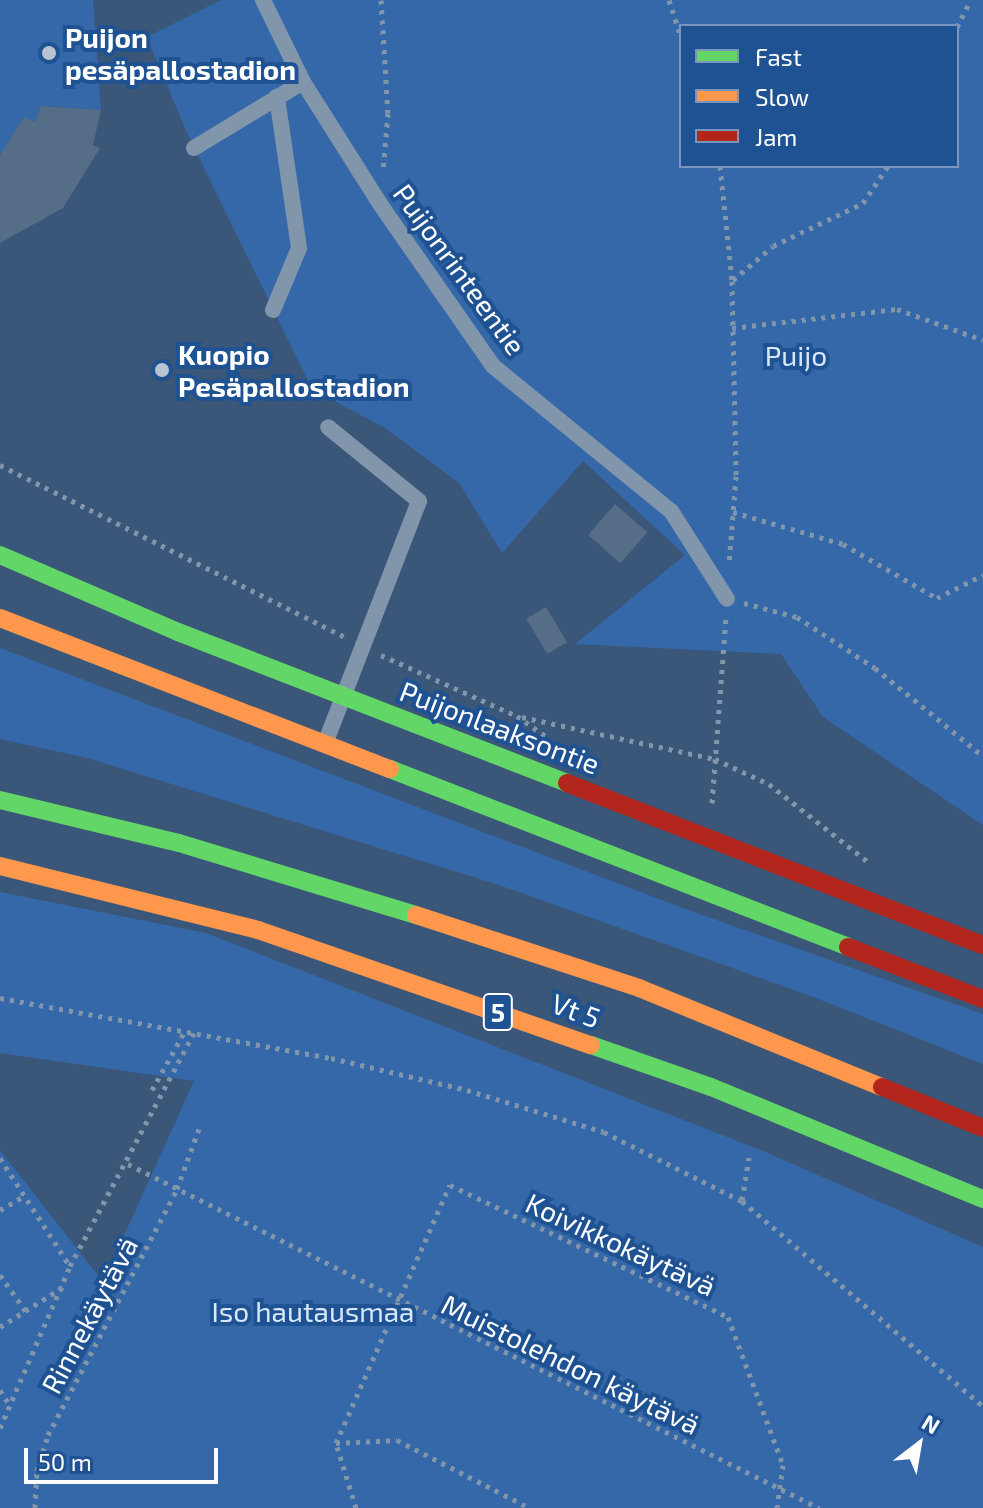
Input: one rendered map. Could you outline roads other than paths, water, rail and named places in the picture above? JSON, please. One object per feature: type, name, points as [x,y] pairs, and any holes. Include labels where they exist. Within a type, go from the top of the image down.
[{"type":"main road","name":"Puijonlaaksontie","points":[[0,555],[344,697],[983,945]]},
{"type":"main road","points":[[0,618],[983,999]]},
{"type":"main road","name":"Vt 5","points":[[0,800],[283,873],[624,983],[983,1128]]},
{"type":"main road","name":"Vt 5","points":[[0,866],[258,930],[711,1087],[983,1199]]},
{"type":"lane","name":"Puijonrinteentie","points":[[263,0],[303,82],[380,204],[493,366],[671,511],[727,599]]},
{"type":"lane","points":[[194,148],[303,82]]},
{"type":"lane","points":[[273,310],[299,248],[277,97]]},
{"type":"lane","points":[[325,746],[419,501],[328,427]]},
{"type":"place","name":"Puijon pesäpallostadion","points":[[49,53]]},
{"type":"place","name":"Kuopio Pesäpallostadion","points":[[162,370]]},
{"type":"park label","name":"Puijo","points":[[796,355]]},
{"type":"park label","name":"Iso hautausmaa","points":[[313,1311]]}]
